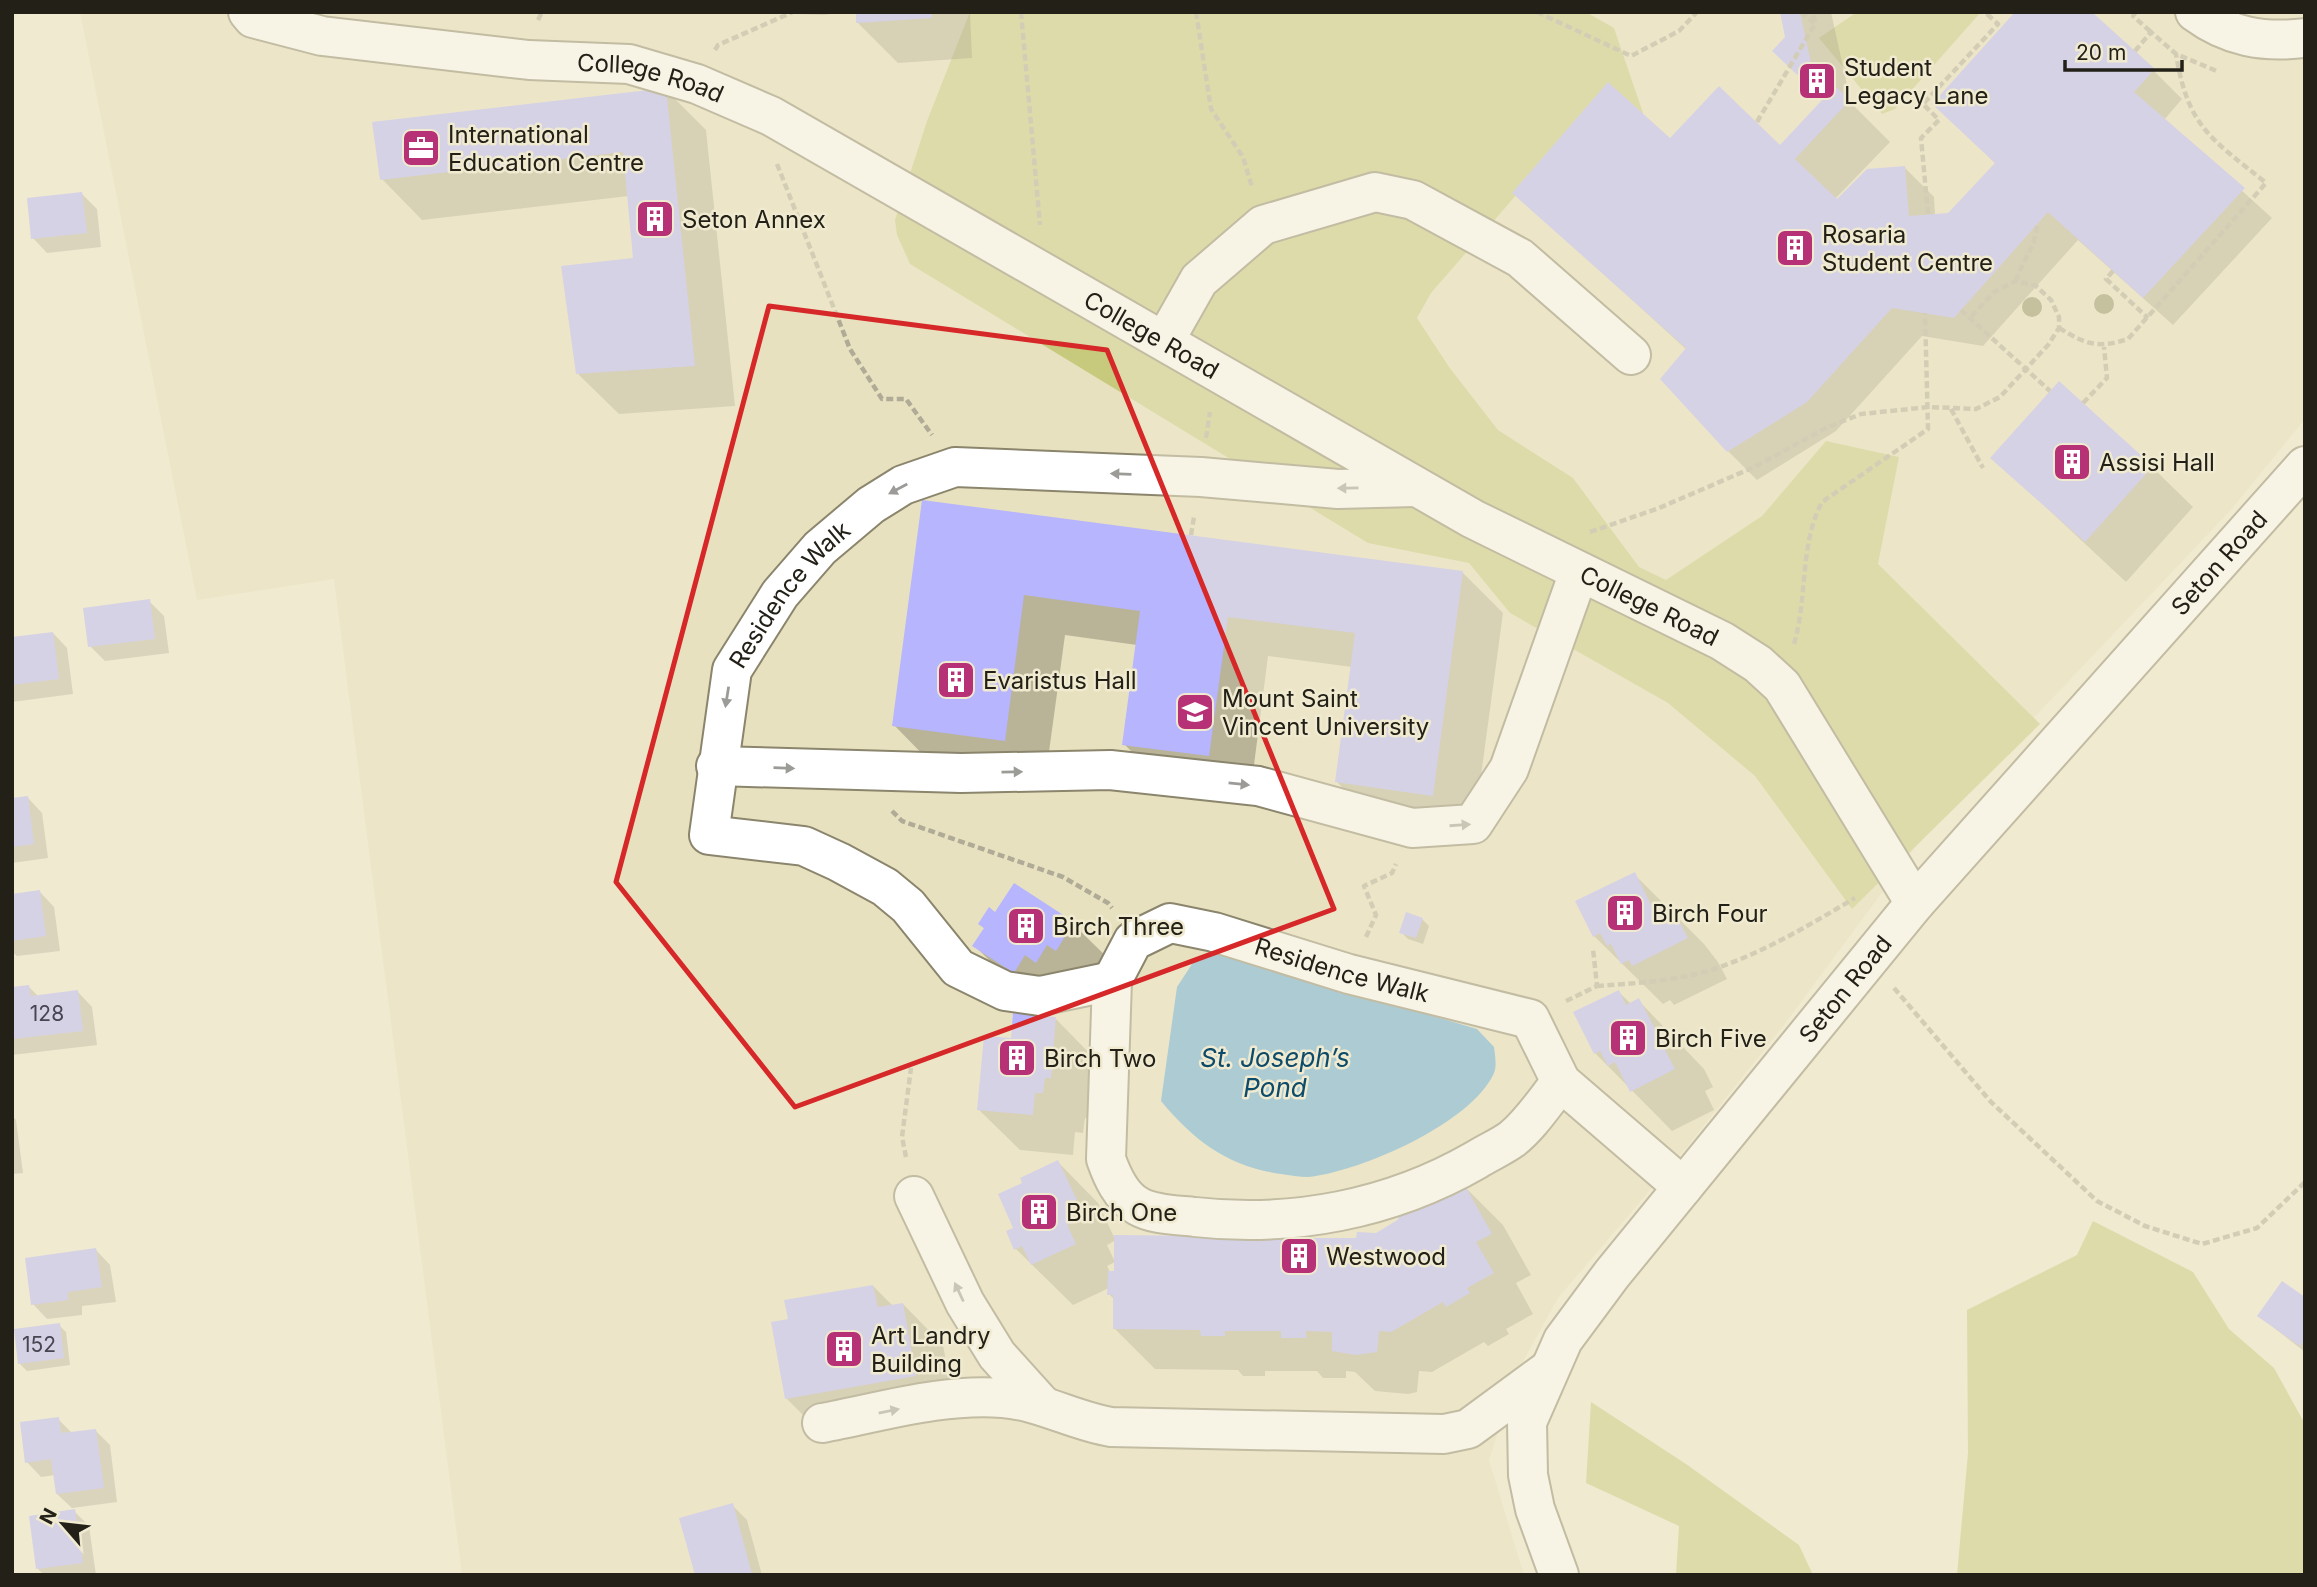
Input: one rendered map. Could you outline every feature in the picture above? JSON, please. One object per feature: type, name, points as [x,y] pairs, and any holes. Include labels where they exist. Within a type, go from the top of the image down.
[{"type":"street","name":"College Road","points":[[248,12],[253,18],[322,36],[529,60],[629,64],[697,84],[771,116],[1165,340],[1416,487],[1578,572],[1722,641],[1758,664],[1782,686],[1915,903]]},
{"type":"street","points":[[2195,12],[2217,28],[2243,35],[2279,41],[2305,38]]},
{"type":"street","points":[[1165,340],[1199,280],[1263,225],[1375,192],[1413,200],[1520,258],[1631,355]]},
{"type":"street","name":"Seton Road","points":[[1559,1575],[1535,1509],[1528,1475],[1527,1422],[1547,1371],[1563,1340],[1604,1285],[1915,903],[2305,466]]},
{"type":"street","name":"Residence Walk","points":[[1112,981],[1040,996],[1005,991],[958,968],[908,906],[885,887],[839,862],[804,846],[709,835],[716,766],[732,670],[780,594],[820,548],[871,505],[903,485],[955,467],[1201,477],[1338,489],[1416,487]]},
{"type":"street","points":[[716,766],[961,773],[1110,770],[1258,786],[1412,828],[1473,824],[1509,769],[1578,572]]},
{"type":"street","name":"Residence Walk","points":[[1133,941],[1170,923],[1213,932],[1349,974],[1530,1018]]},
{"type":"street","points":[[1133,941],[1112,981],[1106,1159],[1112,1175],[1125,1195],[1139,1207],[1166,1214],[1265,1222],[1321,1216],[1384,1200],[1451,1174],[1513,1138],[1561,1082]]},
{"type":"street","points":[[1530,1018],[1561,1082],[1683,1187]]},
{"type":"street","points":[[914,1196],[965,1303],[997,1355],[1043,1406]]},
{"type":"street","points":[[822,1423],[960,1397],[1004,1398],[1043,1406],[1081,1422],[1111,1427],[1444,1434],[1468,1429],[1547,1371]]},
{"type":"street","points":[[1468,1429],[1501,1448],[1528,1475]]},
{"type":"path","points":[[538,20],[542,12]]},
{"type":"path","points":[[713,54],[718,45],[793,12]]},
{"type":"path","points":[[1021,12],[1040,227]]},
{"type":"path","points":[[1196,12],[1211,108],[1243,156],[1263,225]]},
{"type":"path","points":[[1536,12],[1631,56],[1679,31],[1698,12]]},
{"type":"path","points":[[1801,12],[1815,24]]},
{"type":"path","points":[[1757,122],[1815,24],[1813,12]]},
{"type":"path","points":[[1928,214],[1921,138],[1939,120],[1923,104],[1998,24],[1988,15],[1990,12]]},
{"type":"path","points":[[2136,12],[2133,16],[2151,33]]},
{"type":"path","points":[[2059,328],[2080,341],[2104,347],[2128,339],[2266,183],[2212,139],[2193,116],[2182,91],[2176,54]]},
{"type":"path","points":[[777,165],[850,349],[882,399],[906,399],[921,419]]},
{"type":"path","points":[[2016,281],[2021,262],[2035,246],[2037,225]]},
{"type":"path","points":[[2113,271],[2106,279],[2148,318]]},
{"type":"path","points":[[1585,534],[1659,508],[1752,468],[1828,427],[1861,414],[1929,407],[1976,409],[2000,397],[2048,345],[2059,328],[2059,317],[2051,300],[2036,286],[2016,281],[1994,292],[1970,318]]},
{"type":"path","points":[[1961,310],[2050,391]]},
{"type":"path","points":[[1792,650],[1800,622],[1807,542],[1812,520],[1822,502],[1927,429],[1929,407],[1925,313]]},
{"type":"path","points":[[2083,403],[2106,378],[2104,347]]},
{"type":"path","points":[[1951,409],[1983,468]]},
{"type":"path","points":[[885,804],[902,821],[1075,884],[1108,903],[1133,941]]},
{"type":"path","points":[[1349,974],[1376,915],[1364,886],[1392,873],[1412,828]]},
{"type":"path","points":[[1530,1018],[1597,986],[1656,981],[1718,968],[1774,945],[1855,898]]},
{"type":"path","points":[[1593,949],[1597,986]]},
{"type":"path","points":[[1869,958],[1992,1101],[2097,1201],[2145,1226],[2202,1244],[2257,1227],[2305,1182]]},
{"type":"path","points":[[911,1068],[902,1137],[914,1196]]},
{"type":"highlighted area","points":[[769,306],[1107,350],[1334,909],[795,1107],[616,882]]},
{"type":"shaded area","name":"Mount Saint Vincent University","points":[[80,12],[2305,12],[2305,419],[2230,511],[1932,825],[1784,1025],[1686,1148],[1558,1298],[1520,1367],[1489,1460],[1524,1575],[462,1575],[334,579],[197,600]]},
{"type":"green space","points":[[970,12],[1586,12],[1614,28],[1643,113],[1635,183],[1538,170],[1431,293],[1417,318],[1449,367],[1498,430],[1573,478],[1639,567],[1666,580],[1762,516],[1826,441],[1899,457],[1878,564],[2040,724],[1852,909],[1755,776],[1668,703],[1510,613],[1469,563],[1368,543],[910,264],[897,235],[895,220],[927,121]]},
{"type":"green space","points":[[1857,12],[1981,12],[1895,109],[1882,114],[1819,38]]},
{"type":"green space","points":[[2093,1221],[2193,1272],[2229,1329],[2274,1368],[2305,1424],[2305,1575],[1957,1575],[1968,1453],[1967,1310],[2077,1255]]},
{"type":"green space","points":[[1591,1402],[1686,1464],[1799,1545],[1813,1575],[1676,1575],[1679,1526],[1586,1483]]},
{"type":"water","name":"St. Joseph’s Pond","points":[[1207,954],[1232,956],[1477,1029],[1494,1047],[1494,1073],[1482,1092],[1439,1127],[1356,1166],[1308,1177],[1281,1174],[1245,1165],[1200,1140],[1161,1101],[1177,987],[1192,964]]},
{"type":"building","points":[[856,12],[932,12],[932,18],[856,23]]},
{"type":"building","name":"Rosaria Student Centre","points":[[1780,12],[1800,12],[1811,63],[1850,100],[1795,159],[1837,199],[1867,169],[1905,166],[1909,216],[1948,213],[1995,163],[1932,104],[2015,12],[2092,12],[2155,69],[2134,92],[2245,188],[2143,298],[2048,212],[1954,318],[1892,308],[1807,402],[1727,452],[1660,379],[1686,348],[1512,193],[1608,82],[1670,138],[1719,86],[1780,145],[1823,99],[1772,51],[1785,37]]},
{"type":"building","name":"Seton Annex","points":[[666,88],[695,366],[576,374],[561,266],[633,258],[623,152],[380,180],[372,122]]},
{"type":"building","points":[[82,192],[87,233],[31,239],[27,198]]},
{"type":"building","name":"Assisi Hall","points":[[2059,381],[2153,466],[2085,542],[1990,458]]},
{"type":"building","name":"Evaristus Hall","points":[[922,500],[1463,571],[1433,796],[1335,782],[1355,633],[1228,617],[1209,756],[1122,745],[1140,611],[1024,595],[1005,741],[892,726]]},
{"type":"building","points":[[150,599],[155,639],[88,647],[83,608]]},
{"type":"building","points":[[53,632],[59,679],[12,685],[12,637]]},
{"type":"building","points":[[28,796],[34,844],[12,847],[12,798]]},
{"type":"building","name":"Birch Four","points":[[1635,872],[1652,907],[1663,902],[1674,921],[1678,919],[1688,938],[1632,966],[1629,960],[1621,964],[1611,944],[1607,946],[1600,933],[1593,937],[1575,901]]},
{"type":"building","name":"Birch Three","points":[[1014,883],[1074,922],[1056,951],[1047,945],[1036,963],[1025,955],[1014,973],[972,946],[984,928],[978,924],[989,907],[995,912]]},
{"type":"building","points":[[40,890],[46,936],[12,941],[12,894]]},
{"type":"building","points":[[1406,912],[1423,918],[1416,938],[1399,933]]},
{"type":"building","points":[[29,985],[31,996],[78,990],[83,1031],[12,1039],[12,987]]},
{"type":"building","name":"Birch Five","points":[[1619,990],[1626,1005],[1639,998],[1656,1031],[1664,1027],[1673,1046],[1665,1050],[1675,1069],[1630,1092],[1615,1062],[1608,1066],[1600,1051],[1594,1054],[1573,1012]]},
{"type":"building","name":"Birch Two","points":[[1013,1013],[1056,1017],[1051,1078],[1045,1078],[1043,1093],[1035,1093],[1033,1115],[977,1110],[984,1036],[1011,1038]]},
{"type":"building","name":"Birch One","points":[[1058,1160],[1077,1200],[1068,1204],[1076,1221],[1067,1225],[1076,1244],[1031,1265],[1022,1246],[1014,1250],[1006,1231],[1013,1228],[998,1194],[1022,1183],[1020,1178]]},
{"type":"building","name":"Westwood","points":[[1463,1182],[1492,1234],[1476,1242],[1494,1273],[1467,1288],[1470,1293],[1446,1307],[1443,1302],[1391,1332],[1379,1331],[1377,1352],[1355,1355],[1332,1351],[1332,1332],[1306,1331],[1306,1338],[1281,1338],[1281,1331],[1225,1331],[1225,1336],[1201,1336],[1200,1330],[1113,1329],[1113,1295],[1107,1295],[1108,1271],[1114,1271],[1114,1235],[1203,1236],[1305,1231],[1305,1238],[1356,1238],[1357,1232],[1376,1233],[1399,1219],[1396,1214]]},
{"type":"building","points":[[96,1248],[102,1287],[68,1292],[68,1300],[31,1305],[25,1258]]},
{"type":"building","points":[[2282,1281],[2305,1297],[2305,1340],[2300,1346],[2257,1316]]},
{"type":"building","name":"Art Landry Building","points":[[873,1285],[878,1307],[903,1303],[916,1376],[785,1399],[771,1322],[788,1319],[784,1300]]},
{"type":"building","points":[[60,1323],[64,1358],[18,1364],[14,1329]]},
{"type":"building","points":[[59,1417],[61,1433],[96,1429],[104,1488],[56,1494],[51,1459],[25,1463],[20,1422]]},
{"type":"building","points":[[733,1503],[752,1574],[695,1575],[679,1518]]},
{"type":"building","points":[[75,1509],[83,1563],[36,1569],[29,1516]]},
{"type":"place","name":"Student Legacy Lane","points":[[1817,81]]},
{"type":"place","name":"International Education Centre","points":[[421,148]]},
{"type":"place","name":"Seton Annex","points":[[655,219]]},
{"type":"place","name":"Rosaria Student Centre","points":[[1795,248]]},
{"type":"place","name":"Assisi Hall","points":[[2072,462]]},
{"type":"place","name":"Evaristus Hall","points":[[956,680]]},
{"type":"place","name":"Mount Saint Vincent University","points":[[1195,712]]},
{"type":"place","name":"Birch Four","points":[[1625,913]]},
{"type":"place","name":"Birch Three","points":[[1026,926]]},
{"type":"place","name":"Birch Five","points":[[1628,1038]]},
{"type":"place","name":"Birch Two","points":[[1017,1058]]},
{"type":"place","name":"Birch One","points":[[1039,1212]]},
{"type":"place","name":"Westwood","points":[[1299,1256]]},
{"type":"place","name":"Art Landry Building","points":[[844,1349]]}]
